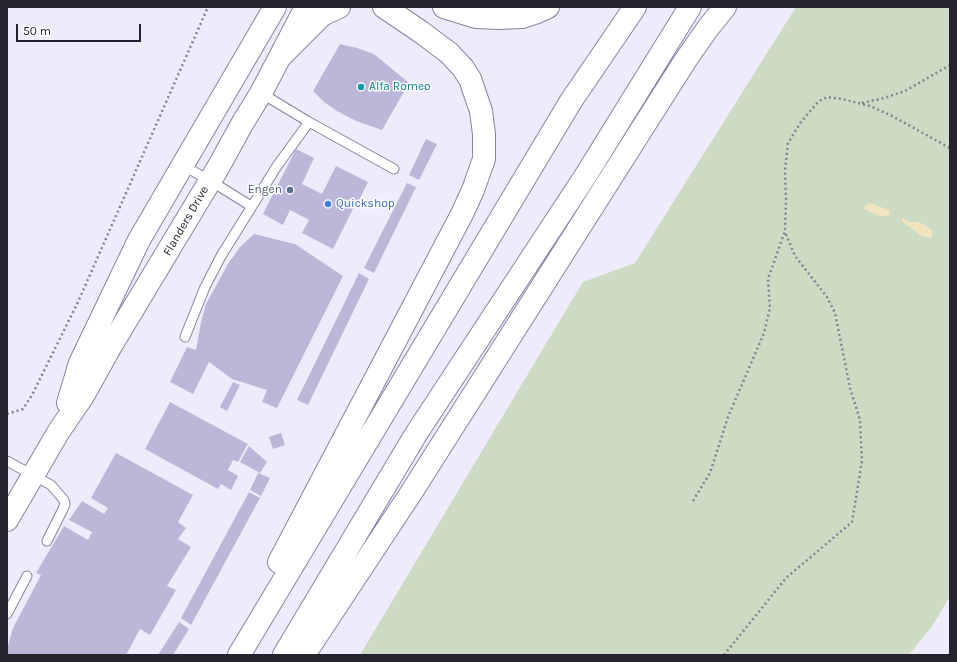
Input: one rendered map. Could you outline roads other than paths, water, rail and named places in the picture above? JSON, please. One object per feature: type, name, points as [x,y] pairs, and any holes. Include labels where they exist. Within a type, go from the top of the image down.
[{"type":"main road","name":"Flanders Drive","points":[[59,431],[80,363],[140,240],[274,7]]},
{"type":"main road","name":"Flanders Drive","points":[[7,520],[59,431],[83,396],[261,93],[306,7]]},
{"type":"main road","points":[[281,56],[322,14],[339,7]]},
{"type":"main road","points":[[230,655],[462,214],[473,190],[484,159],[484,134],[481,112],[475,91],[463,68],[449,53],[381,7]]},
{"type":"main road","points":[[444,7],[476,17],[499,18],[522,17],[548,7]]},
{"type":"main road","points":[[239,655],[571,101],[635,7]]},
{"type":"main road","points":[[284,655],[416,434],[586,174],[690,7]]},
{"type":"main road","points":[[304,655],[411,494],[685,61],[725,7]]},
{"type":"lane","points":[[261,93],[309,122],[394,169]]},
{"type":"lane","points":[[185,337],[205,288],[221,256],[277,166],[309,122]]},
{"type":"lane","points":[[182,165],[251,206]]},
{"type":"lane","points":[[7,461],[51,486],[64,500],[65,504],[63,509],[47,541]]},
{"type":"lane","points":[[7,614],[27,576]]},
{"type":"place","name":"Alfa Romeo","points":[[361,87]]},
{"type":"place","name":"Engen","points":[[290,190]]},
{"type":"place","name":"Quickshop","points":[[328,204]]}]
